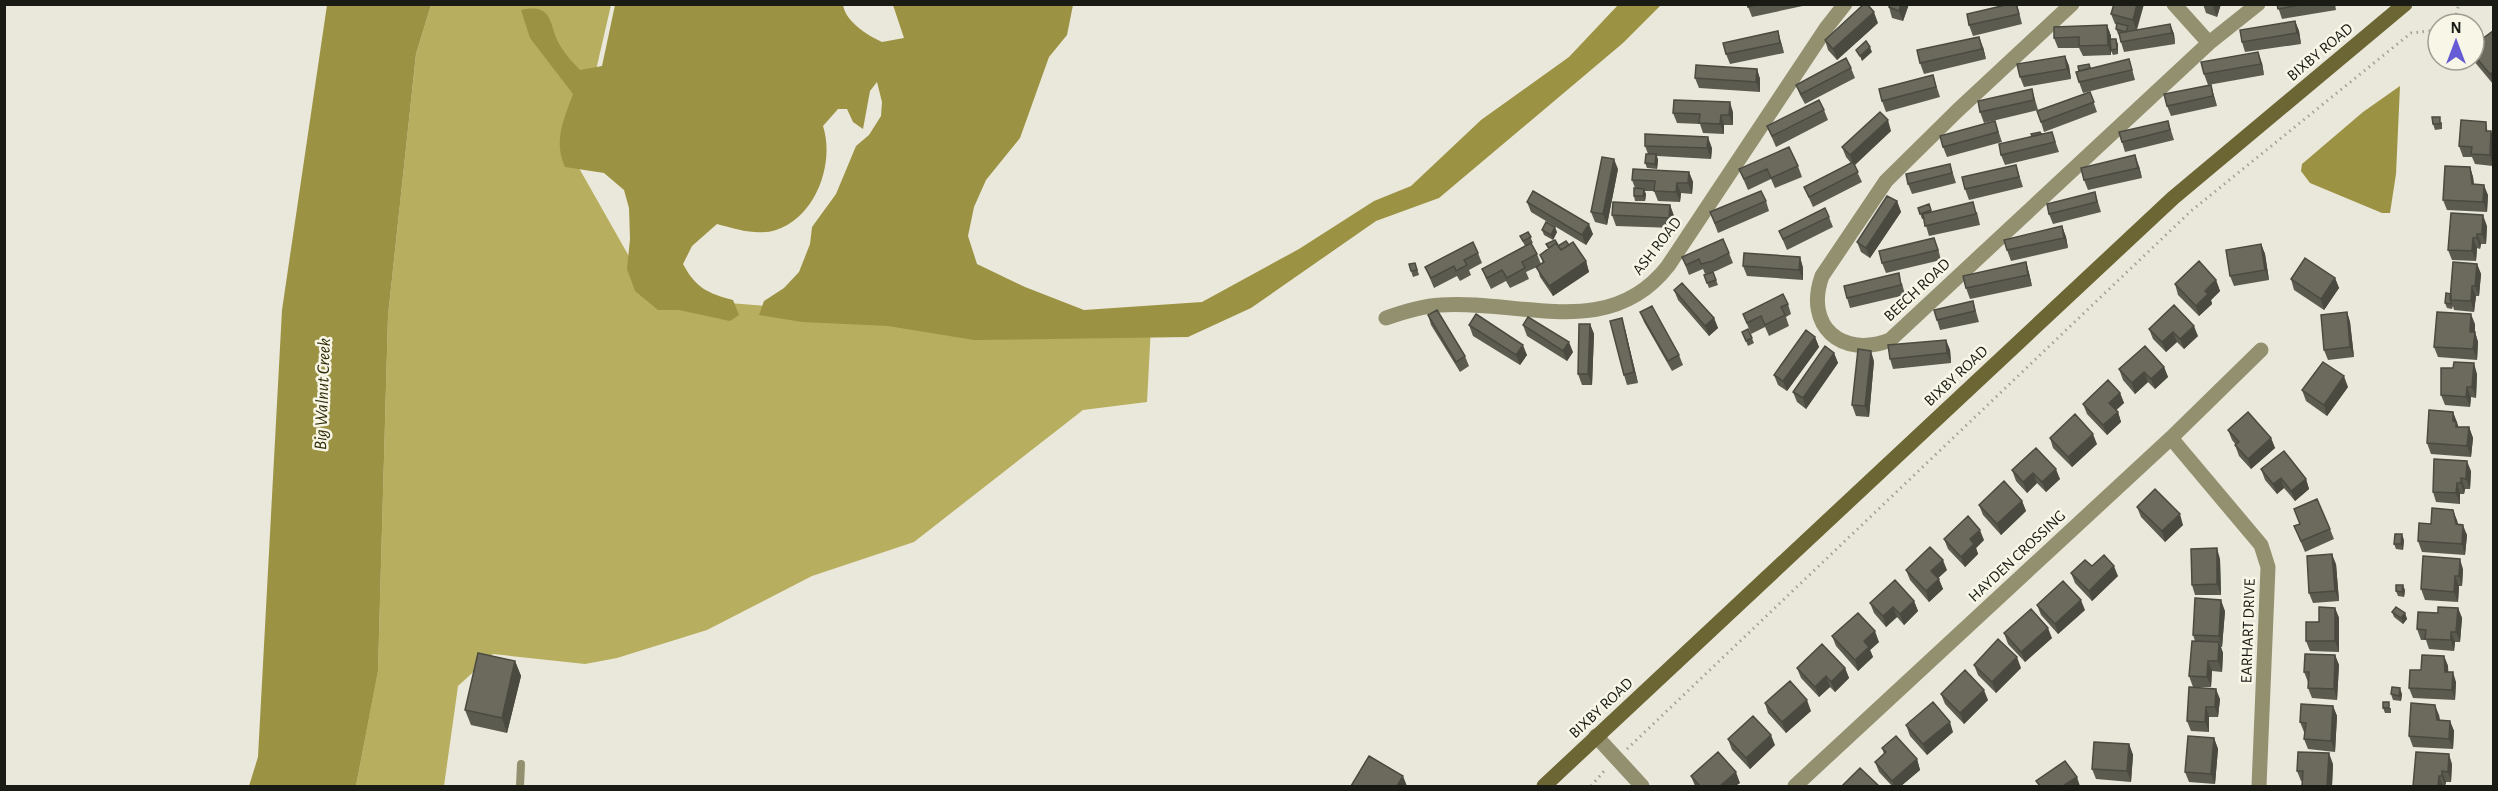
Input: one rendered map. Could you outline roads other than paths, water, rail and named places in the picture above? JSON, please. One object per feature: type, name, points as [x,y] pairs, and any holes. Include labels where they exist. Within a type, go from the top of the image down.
[{"type":"street","name":"ASH ROAD","points":[[1386,318],[1440,304],[1568,312],[1615,307],[1631,300],[1658,279],[1668,266],[1809,54],[1845,4]]},
{"type":"street","name":"BEECH ROAD","points":[[2072,4],[1886,181],[1822,276],[1818,288],[1818,313],[1824,325],[1840,341],[1863,347],[1890,340],[2209,43],[2258,4]]},
{"type":"street","points":[[2174,4],[2209,43]]},
{"type":"street","name":"BIXBY ROAD","points":[[1544,786],[2173,198],[2404,4]]},
{"type":"street","name":"HAYDEN CROSSING","points":[[1795,786],[2171,438],[2261,350]]},
{"type":"street","name":"EARHART DRIVE","points":[[2171,438],[2261,545],[2268,567],[2259,786]]},
{"type":"street","points":[[1596,736],[1642,786]]},
{"type":"lane","points":[[520,786],[521,764]]},
{"type":"water","name":"Big Walnut Creek","points":[[327,5],[431,5],[416,54],[388,316],[378,671],[356,786],[249,786],[258,757],[282,310]]},
{"type":"water","points":[[615,5],[843,5],[853,22],[864,32],[882,42],[904,38],[893,5],[1073,5],[1067,35],[1049,57],[1020,138],[986,180],[974,207],[968,236],[977,264],[1025,287],[1084,310],[1202,302],[1299,249],[1374,201],[1411,186],[1481,120],[1569,57],[1618,5],[1661,5],[1623,43],[1439,198],[1376,221],[1251,308],[1188,337],[974,340],[888,326],[802,322],[759,315],[764,301],[784,288],[799,272],[810,244],[812,227],[836,194],[856,146],[869,135],[881,116],[882,102],[877,82],[870,91],[863,129],[853,122],[847,109],[838,109],[823,126],[826,141],[824,172],[812,201],[802,213],[790,223],[769,232],[746,231],[717,224],[692,246],[683,264],[688,272],[703,288],[733,300],[739,315],[730,321],[679,310],[658,310],[635,291],[627,269],[630,239],[629,208],[624,190],[604,173],[565,167],[560,139],[563,121],[573,94],[530,38],[521,10],[532,9],[546,13],[561,47],[580,70],[602,66]]},
{"type":"water","points":[[2400,86],[2396,174],[2390,213],[2382,213],[2310,183],[2301,171],[2302,164],[2363,112]]}]
